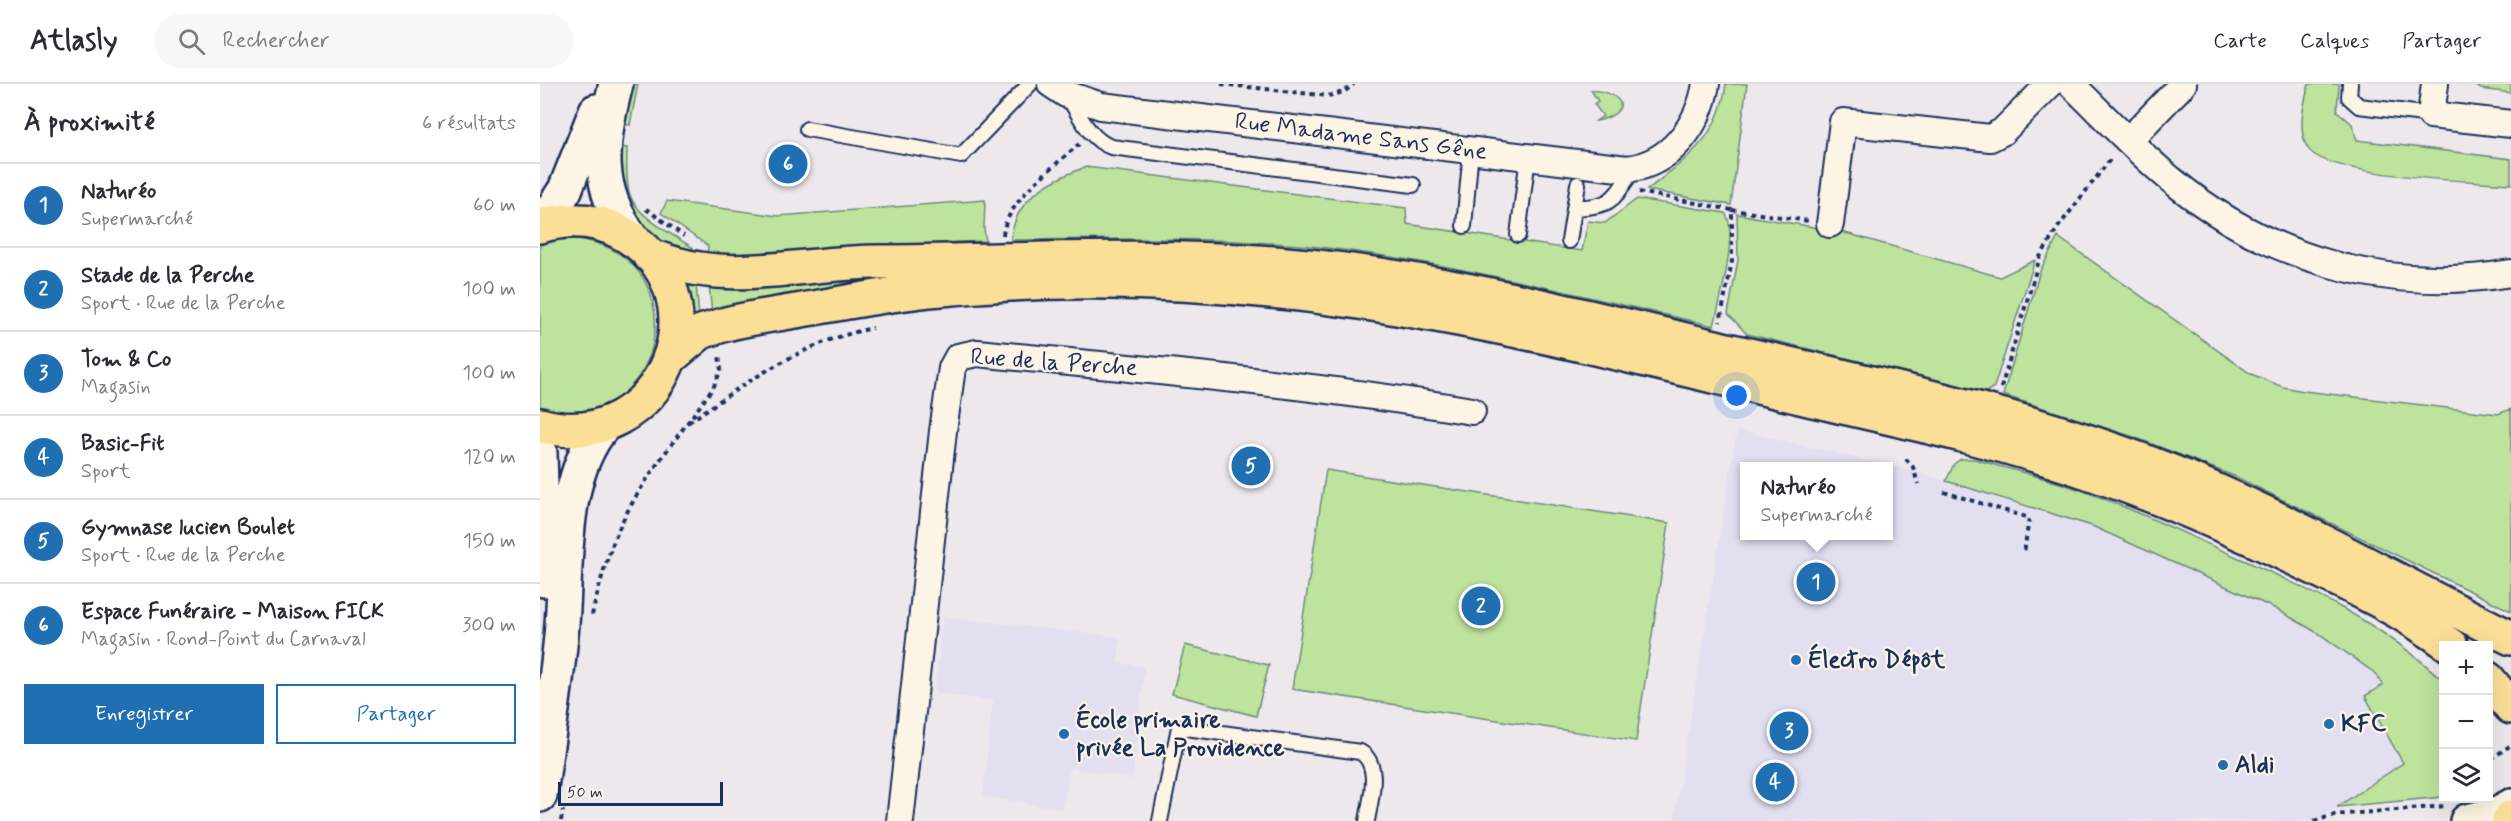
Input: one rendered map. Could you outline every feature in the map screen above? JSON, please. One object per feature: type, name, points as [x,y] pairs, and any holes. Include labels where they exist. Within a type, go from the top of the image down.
[{"type":"main road","points":[[541,225],[556,207],[569,179],[606,84]]},
{"type":"main road","points":[[540,425],[572,430],[604,425],[628,413],[643,401],[660,381],[671,357],[676,332],[674,306],[664,276],[614,211],[603,178],[604,140],[616,84]]},
{"type":"main road","points":[[541,225],[558,221],[584,221],[609,227],[640,247],[685,268],[722,273],[860,262],[1204,259],[1289,264],[1387,276],[1503,297],[1982,410],[2077,437],[2205,486],[2324,540],[2402,584],[2511,638]]},
{"type":"main road","points":[[671,357],[695,336],[712,328],[758,317],[905,293],[1051,284],[1215,288],[1333,299],[1430,313],[1930,427],[2069,466],[2166,501],[2261,542],[2388,606],[2445,641]]},
{"type":"main road","points":[[550,720],[561,636],[565,555],[571,508],[585,454],[604,425]]},
{"type":"main road","points":[[540,453],[552,797]]},
{"type":"main road","points":[[2493,685],[2511,707]]},
{"type":"main road","points":[[2458,813],[2496,814],[2511,806]]},
{"type":"street","points":[[1627,178],[1671,149],[1694,122],[1706,84]]},
{"type":"street","points":[[1830,224],[1843,122],[1990,138],[2002,132],[2050,84]]},
{"type":"street","points":[[2071,84],[2173,181],[2221,216],[2254,236],[2303,257],[2362,273],[2422,279],[2475,278],[2511,273]]},
{"type":"street","points":[[2129,140],[2183,84]]},
{"type":"street","points":[[2435,84],[2431,115],[2511,124]]},
{"type":"street","name":"Rue Madame Sans Gêne","points":[[1058,89],[1101,106],[1528,157],[1627,178]]},
{"type":"street","name":"Rue de la Perche","points":[[900,821],[943,431],[952,368],[958,357],[977,353],[1177,373],[1363,394],[1472,411]]},
{"type":"lane","points":[[807,129],[961,156],[1030,84]]},
{"type":"lane","points":[[2350,84],[2349,98],[2359,106],[2431,115]]},
{"type":"lane","points":[[1058,89],[1091,133],[1103,144],[1111,147],[1413,185]]},
{"type":"lane","points":[[1464,226],[1471,150]]},
{"type":"lane","points":[[1518,235],[1528,157]]},
{"type":"lane","points":[[1574,208],[1604,205],[1627,178]]},
{"type":"lane","points":[[1569,241],[1578,184]]},
{"type":"lane","points":[[1160,821],[1179,727],[1360,752],[1366,756],[1372,770],[1367,821]]},
{"type":"path","points":[[1221,84],[1328,96],[1344,92],[1354,84]]},
{"type":"path","points":[[1002,261],[1003,232],[1010,212],[1027,192],[1091,133]]},
{"type":"path","points":[[1998,400],[2040,256],[2059,226],[2108,161],[2129,140]]},
{"type":"path","points":[[1627,178],[1732,210],[1830,224]]},
{"type":"path","points":[[641,204],[689,240]]},
{"type":"path","points":[[1718,333],[1732,261],[1732,210]]},
{"type":"path","points":[[689,422],[790,356],[832,338],[877,327]]},
{"type":"path","points":[[591,619],[606,563],[626,513],[714,386],[721,370],[712,328]]},
{"type":"path","points":[[1906,459],[1913,467],[1918,484]]},
{"type":"path","points":[[1944,492],[2029,518],[2024,553]]},
{"type":"path","points":[[2493,758],[2511,745]]},
{"type":"path","points":[[552,797],[561,821]]},
{"type":"path","points":[[2314,821],[2335,815],[2458,813]]},
{"type":"shaded area","points":[[1737,430],[1872,462],[1740,462],[1740,540],[1893,540],[1893,467],[2092,526],[2276,609],[2321,635],[2376,674],[2383,685],[2365,696],[2403,763],[2316,821],[1674,821]]},
{"type":"shaded area","name":"École primaire privée La Providence","points":[[943,617],[1120,637],[1118,663],[1144,667],[1133,779],[1070,768],[1063,809],[983,796],[993,701],[935,693]]},
{"type":"green space","points":[[627,84],[638,84],[630,125],[616,122]]},
{"type":"green space","points":[[1726,84],[1747,84],[1731,205],[1647,190],[1688,157],[1708,133],[1722,103]]},
{"type":"green space","points":[[2309,84],[2339,84],[2337,111],[2352,124],[2357,140],[2511,159],[2511,184],[2401,176],[2340,165],[2318,157],[2307,147],[2302,132],[2302,116]]},
{"type":"green space","points":[[2473,84],[2511,84],[2511,93],[2481,89]]},
{"type":"green space","points":[[1591,90],[1615,97],[1619,101],[1619,110],[1605,119],[1596,121],[1603,116],[1594,104],[1598,101]]},
{"type":"green space","points":[[613,146],[627,148],[627,184],[634,203],[657,225],[693,248],[693,258],[673,252],[631,223]]},
{"type":"green space","points":[[1086,167],[1406,208],[1407,224],[1582,251],[1588,221],[1605,223],[1637,199],[1725,213],[1729,222],[1730,235],[1727,268],[1714,326],[1474,272],[1328,248],[1210,240],[1011,240],[1019,213],[1036,193],[1060,178]]},
{"type":"green space","points":[[985,200],[986,241],[707,258],[708,246],[661,213],[667,201],[778,216]]},
{"type":"green space","points":[[1737,214],[1842,232],[2000,277],[2035,260],[1994,387],[1986,392],[1747,334],[1728,314],[1738,260]]},
{"type":"green space","points":[[2058,237],[2251,374],[2283,387],[2498,414],[2511,409],[2511,611],[2234,476],[2134,437],[2003,395],[2040,271]]},
{"type":"green space","points":[[577,239],[618,253],[643,278],[654,311],[653,345],[639,376],[615,400],[582,411],[540,406],[540,245],[559,240]]},
{"type":"green space","points":[[957,268],[712,314],[709,285]]},
{"type":"green space","points":[[681,281],[696,284],[699,317],[689,320]]},
{"type":"green space","points":[[1961,459],[1975,459],[2084,491],[2258,567],[2343,608],[2370,624],[2439,678],[2439,797],[2337,807],[2403,763],[2365,696],[2383,685],[2376,674],[2321,635],[2276,609],[2092,526],[1946,481],[1954,464]]},
{"type":"green space","points":[[1326,470],[1669,523],[1636,741],[1292,689]]},
{"type":"green space","points":[[1185,645],[1269,665],[1256,716],[1172,694]]},
{"type":"place","name":"Espace Funéraire - Maison FICK","points":[[788,164]]},
{"type":"place","name":"Gymnase lucien Boulet","points":[[1251,466]]},
{"type":"place","name":"Naturéo","points":[[1816,582]]},
{"type":"place","name":"Stade de la Perche","points":[[1481,606]]},
{"type":"place","name":"Électro Dépôt","points":[[1796,660]]},
{"type":"place","name":"KFC","points":[[2329,724]]},
{"type":"place","name":"Tom & Co","points":[[1789,731]]},
{"type":"place","name":"École primaire privée La Providence","points":[[1064,734]]},
{"type":"place","name":"Aldi","points":[[2223,765]]},
{"type":"place","name":"Basic-Fit","points":[[1775,782]]}]
